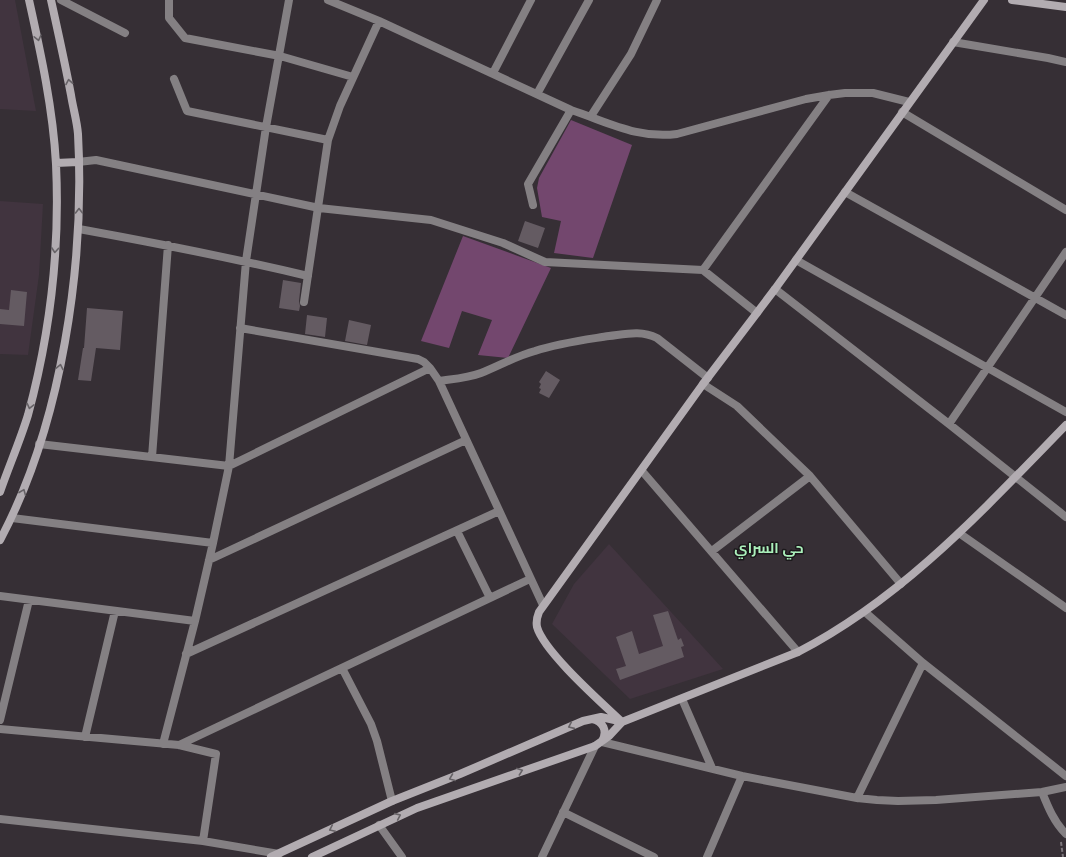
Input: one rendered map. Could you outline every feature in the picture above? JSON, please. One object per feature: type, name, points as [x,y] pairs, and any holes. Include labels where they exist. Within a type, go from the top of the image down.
[{"type":"street","points":[[0,492],[27,416],[42,356],[52,290],[57,228],[56,163],[48,97],[29,0]]},
{"type":"street","points":[[0,540],[12,518],[23,492],[40,444],[53,400],[62,358],[79,229],[78,132],[64,57],[51,0]]},
{"type":"street","points":[[61,0],[125,34]]},
{"type":"street","points":[[169,0],[169,18],[185,38],[280,56],[353,77]]},
{"type":"street","points":[[163,744],[195,621],[229,466],[246,261],[266,127],[289,0]]},
{"type":"street","points":[[328,0],[571,110],[591,116],[618,128],[633,132],[666,135],[677,134],[806,99],[845,92],[872,94],[910,102]]},
{"type":"street","points":[[493,74],[531,0]]},
{"type":"street","points":[[537,94],[589,0]]},
{"type":"street","points":[[591,116],[631,54],[657,0]]},
{"type":"street","points":[[622,722],[563,664],[542,638],[537,627],[539,612],[642,471],[705,381],[775,289],[984,0]]},
{"type":"street","points":[[1012,0],[1066,7]]},
{"type":"street","points":[[304,302],[328,140],[340,106],[379,22]]},
{"type":"street","points":[[953,42],[1066,62]]},
{"type":"street","points":[[174,79],[187,111],[328,140]]},
{"type":"street","points":[[703,270],[829,95]]},
{"type":"street","points":[[533,205],[528,184],[571,110]]},
{"type":"street","points":[[902,112],[1066,210]]},
{"type":"street","points":[[56,163],[96,160],[319,208],[431,220],[503,243],[545,262],[703,270],[757,313]]},
{"type":"street","points":[[845,192],[1066,315]]},
{"type":"street","points":[[79,229],[246,261],[308,276]]},
{"type":"street","points":[[152,456],[168,245]]},
{"type":"street","points":[[949,424],[1066,252]]},
{"type":"street","points":[[796,260],[1066,412]]},
{"type":"street","points":[[775,289],[1066,517]]},
{"type":"street","points":[[240,328],[418,359],[424,362],[439,381],[543,605]]},
{"type":"street","points":[[439,381],[456,379],[480,373],[534,351],[557,345],[638,333],[649,334],[657,338],[705,381],[737,406],[810,476],[901,584]]},
{"type":"street","points":[[40,444],[229,466],[430,368]]},
{"type":"street","points":[[312,857],[417,808],[598,744],[616,730],[622,722],[798,652],[842,628],[901,584],[959,533],[1066,425]]},
{"type":"street","points":[[209,560],[466,440]]},
{"type":"street","points":[[642,471],[798,652]]},
{"type":"street","points":[[712,551],[810,476]]},
{"type":"street","points":[[186,654],[499,512]]},
{"type":"street","points":[[12,518],[213,543]]},
{"type":"street","points":[[456,531],[490,598]]},
{"type":"street","points":[[959,533],[1066,608]]},
{"type":"street","points":[[179,745],[530,579]]},
{"type":"street","points":[[0,596],[195,621]]},
{"type":"street","points":[[0,720],[29,600]]},
{"type":"street","points":[[85,737],[115,611]]},
{"type":"street","points":[[865,612],[923,662],[1066,776]]},
{"type":"street","points":[[857,798],[923,662]]},
{"type":"street","points":[[342,668],[371,724],[377,741],[392,801]]},
{"type":"street","points":[[682,699],[712,768]]},
{"type":"street","points":[[0,819],[203,841],[275,855],[392,801],[460,774],[591,718],[601,717],[622,722]]},
{"type":"street","points":[[542,857],[598,744],[605,735],[604,727],[599,721],[591,718]]},
{"type":"street","points":[[0,729],[179,745],[216,754],[203,841]]},
{"type":"street","points":[[598,744],[712,768],[742,776],[857,798],[877,800],[916,801],[1042,792],[1066,787]]},
{"type":"street","points":[[707,857],[742,776]]},
{"type":"street","points":[[1042,792],[1053,818],[1066,834]]},
{"type":"street","points":[[563,812],[654,857]]},
{"type":"street","points":[[379,825],[402,857]]},
{"type":"shaded area","points":[[0,0],[15,0],[36,111],[0,109]]},
{"type":"shaded area","points":[[571,120],[632,145],[593,258],[554,253],[561,221],[542,217],[537,188],[539,178]]},
{"type":"shaded area","points":[[0,201],[43,204],[39,275],[28,355],[0,354]]},
{"type":"shaded area","points":[[463,236],[551,268],[508,358],[478,355],[492,320],[462,311],[449,348],[421,341]]},
{"type":"shaded area","points":[[609,544],[723,669],[630,699],[552,624],[574,584]]},
{"type":"building","points":[[525,221],[545,228],[538,248],[518,241]]},
{"type":"building","points":[[283,280],[301,283],[299,311],[279,308]]},
{"type":"building","points":[[11,290],[27,292],[24,326],[0,324],[0,309],[9,310]]},
{"type":"building","points":[[87,308],[123,311],[120,350],[96,348],[91,381],[78,380],[84,348]]},
{"type":"building","points":[[307,315],[327,318],[325,337],[305,334]]},
{"type":"building","points":[[349,320],[371,325],[367,345],[345,341]]},
{"type":"building","points":[[546,371],[560,380],[549,398],[539,393],[541,384],[539,382]]},
{"type":"building","points":[[668,611],[678,640],[681,638],[684,646],[681,647],[684,657],[620,680],[616,669],[626,666],[616,637],[632,631],[639,654],[663,646],[653,615]]},
{"type":"district","name":"حي السراي","points":[[769,548]]}]
